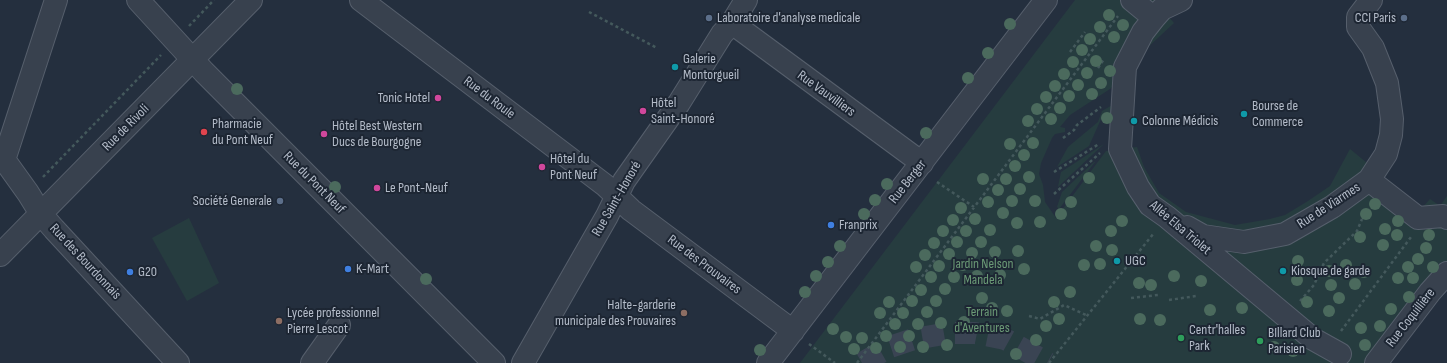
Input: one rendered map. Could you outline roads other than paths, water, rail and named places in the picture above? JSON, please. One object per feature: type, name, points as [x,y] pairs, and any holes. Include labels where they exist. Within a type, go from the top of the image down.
[{"type":"street","points":[[2,157],[56,0]]},
{"type":"street","name":"Rue du Pont Neuf","points":[[138,0],[174,41],[494,363]]},
{"type":"street","name":"Rue de Rivoli","points":[[0,255],[251,0]]},
{"type":"street","name":"Rue du Roule","points":[[361,0],[618,196]]},
{"type":"street","name":"Rue Saint-Honoré","points":[[523,363],[618,196],[624,181],[679,103],[722,34],[732,23],[746,0]]},
{"type":"street","name":"Rue Berger","points":[[768,363],[800,337],[922,163],[1046,0]]},
{"type":"street","points":[[1127,5],[1158,14],[1181,0]]},
{"type":"street","name":"Rue de Viarmes","points":[[1167,217],[1204,236],[1244,242],[1285,234],[1332,207],[1369,180],[1386,154],[1391,134],[1392,119],[1387,83],[1373,48],[1358,27],[1364,8]]},
{"type":"street","name":"Allée Elsa Triolet","points":[[1158,14],[1143,32],[1125,67],[1120,149],[1138,187],[1150,205],[1167,217],[1284,316],[1313,339],[1334,351]]},
{"type":"street","name":"Rue Vauvilliers","points":[[732,23],[922,163]]},
{"type":"street","name":"Rue des Bourdonnais","points":[[2,157],[41,214],[178,363]]},
{"type":"street","points":[[1369,180],[1418,218],[1436,218]]},
{"type":"street","name":"Rue des Prouvaires","points":[[618,196],[631,210],[800,337]]},
{"type":"street","name":"Rue Coquillière","points":[[1376,363],[1430,292],[1447,273]]},
{"type":"street","points":[[312,363],[339,324]]},
{"type":"tunnel","points":[[862,363],[890,347],[914,339],[949,333],[975,333],[1005,339],[1048,363]]},
{"type":"place","name":"Laboratoire d'analyse medicale","points":[[709,18]]},
{"type":"place","name":"CCI Paris","points":[[1404,18]]},
{"type":"place","name":"Galerie Montorgueil","points":[[675,67]]},
{"type":"place","name":"Tonic Hotel","points":[[438,98]]},
{"type":"place","name":"Hôtel Saint-Honoré","points":[[643,111]]},
{"type":"place","name":"Bourse de Commerce","points":[[1244,114]]},
{"type":"place","name":"Colonne Médicis","points":[[1134,121]]},
{"type":"place","name":"Pharmacie du Pont Neuf","points":[[204,132]]},
{"type":"place","name":"Hôtel Best Western Ducs de Bourgogne","points":[[324,134]]},
{"type":"place","name":"Hôtel du Pont Neuf","points":[[542,167]]},
{"type":"place","name":"Le Pont-Neuf","points":[[377,188]]},
{"type":"place","name":"Société Generale","points":[[280,201]]},
{"type":"place","name":"Franprix","points":[[831,225]]},
{"type":"place","name":"UGC","points":[[1117,261]]},
{"type":"place","name":"K-Mart","points":[[348,269]]},
{"type":"place","name":"Kiosque de garde","points":[[1283,271]]},
{"type":"place","name":"G20","points":[[130,272]]},
{"type":"place","name":"Halte-garderie municipale des Prouvaires","points":[[684,313]]},
{"type":"place","name":"Lycée professionnel Pierre Lescot","points":[[279,321]]},
{"type":"place","name":"Centr'halles Park","points":[[1181,338]]},
{"type":"place","name":"BIllard Club Parisien","points":[[1260,341]]},
{"type":"park label","name":"Jardin Nelson Mandela","points":[[983,272]]},
{"type":"park label","name":"Terrain d'Aventures","points":[[982,320]]}]
